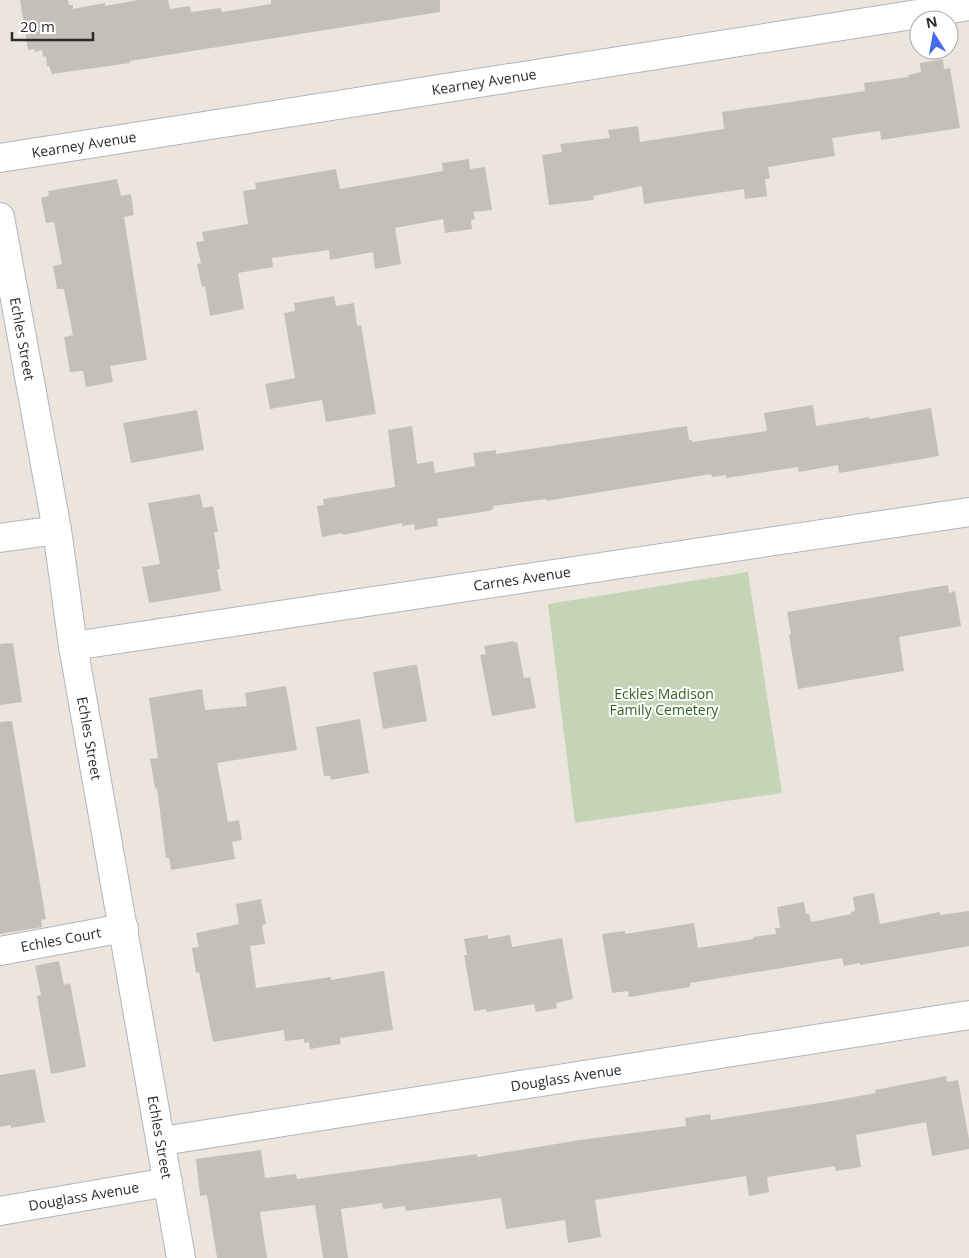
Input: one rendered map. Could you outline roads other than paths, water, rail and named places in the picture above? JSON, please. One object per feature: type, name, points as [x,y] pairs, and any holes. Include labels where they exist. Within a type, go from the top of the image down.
[{"type":"street","name":"Kearney Avenue","points":[[0,158],[969,6]]},
{"type":"street","name":"Echles Street","points":[[0,217],[57,530],[74,646],[181,1258]]},
{"type":"street","name":"Carnes Avenue","points":[[74,646],[969,512]]},
{"type":"street","points":[[0,538],[57,530]]},
{"type":"street","name":"Echles Court","points":[[0,950],[124,928]]},
{"type":"street","name":"Douglass Avenue","points":[[162,1141],[969,1015]]},
{"type":"street","name":"Douglass Avenue","points":[[0,1211],[168,1182]]},
{"type":"park label","name":"Eckles Madison Family Cemetery","points":[[664,702]]}]
